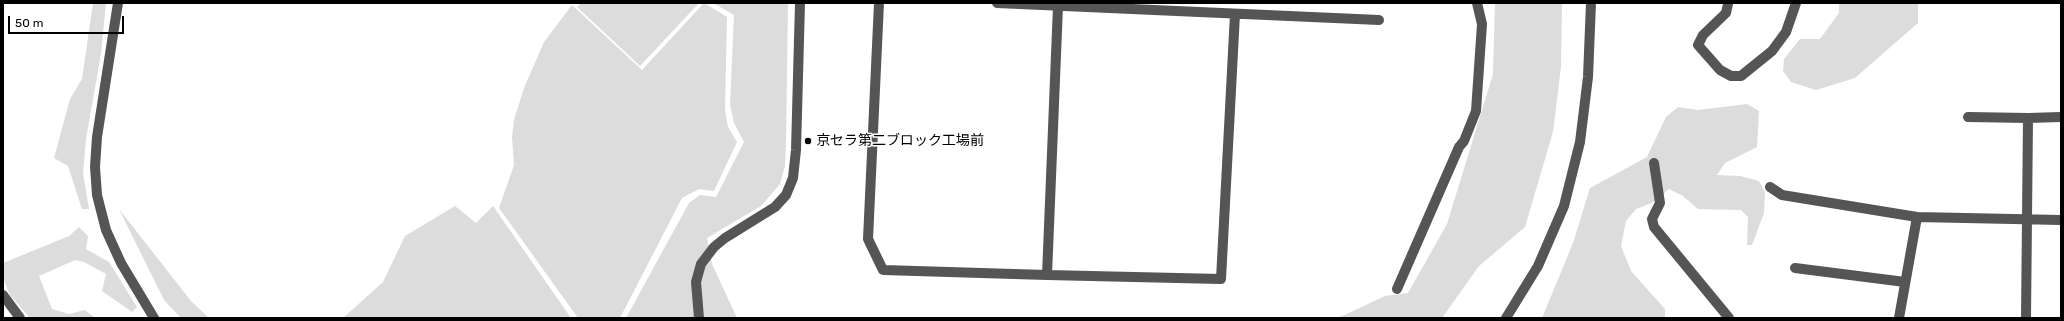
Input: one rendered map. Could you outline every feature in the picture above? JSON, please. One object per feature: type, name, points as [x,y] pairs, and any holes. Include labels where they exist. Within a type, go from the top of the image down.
[{"type":"street","points":[[118,3],[97,137],[95,167],[97,195],[106,230],[121,263],[154,318]]},
{"type":"street","points":[[699,318],[696,282],[701,264],[714,247],[725,238],[775,207],[786,195],[793,178],[796,150],[800,3]]},
{"type":"street","points":[[879,3],[868,239],[883,270],[1221,278],[1234,14]]},
{"type":"street","points":[[997,3],[1379,20]]},
{"type":"street","points":[[1397,289],[1459,147],[1464,141],[1476,111],[1482,24],[1477,3]]},
{"type":"street","points":[[1506,318],[1538,266],[1564,206],[1580,142],[1588,77],[1591,3]]},
{"type":"street","points":[[1728,4],[1726,13],[1703,35],[1698,45],[1720,70],[1731,76],[1741,76],[1772,51],[1786,32],[1796,3]]},
{"type":"street","points":[[1047,275],[1058,6]]},
{"type":"street","points":[[1968,117],[2061,117]]},
{"type":"street","points":[[2026,318],[2028,118]]},
{"type":"street","points":[[1654,163],[1660,203],[1652,219],[1654,227],[1729,318]]},
{"type":"street","points":[[1770,187],[1782,195],[1917,217],[2061,220]]},
{"type":"street","points":[[1899,318],[1917,217]]},
{"type":"street","points":[[1795,268],[1905,282]]},
{"type":"street","points":[[3,295],[20,318]]},
{"type":"shaded area","points":[[93,3],[106,3],[101,54],[86,139],[83,173],[89,209],[82,209],[68,166],[54,158],[70,99],[82,79]]},
{"type":"shaded area","points":[[581,3],[699,3],[640,66],[577,7]]},
{"type":"shaded area","points":[[704,3],[727,17],[725,109],[728,127],[737,142],[714,191],[699,189],[682,198],[620,318],[578,318],[499,208],[514,165],[512,137],[514,120],[524,88],[544,42],[572,5],[642,70]]},
{"type":"shaded area","points":[[713,3],[788,3],[785,166],[780,184],[761,206],[707,238],[712,264],[737,318],[626,318],[689,203],[700,195],[716,197],[744,142],[734,123],[730,105],[734,15]]},
{"type":"shaded area","points":[[1495,3],[1562,3],[1561,67],[1553,132],[1525,227],[1479,266],[1442,318],[1338,318],[1385,296],[1408,293],[1447,224],[1493,74]]},
{"type":"shaded area","points":[[1839,3],[1918,3],[1918,23],[1855,78],[1816,90],[1791,82],[1783,71],[1784,59],[1800,39],[1820,39],[1839,13]]},
{"type":"shaded area","points":[[1747,104],[1759,111],[1757,147],[1725,163],[1717,175],[1740,176],[1759,181],[1765,192],[1764,213],[1752,245],[1747,245],[1748,217],[1741,210],[1698,209],[1683,196],[1669,189],[1652,203],[1636,209],[1626,221],[1621,246],[1631,271],[1665,309],[1665,318],[1542,318],[1573,243],[1590,188],[1647,157],[1666,117],[1678,107],[1698,110]]},
{"type":"shaded area","points":[[455,206],[476,223],[493,206],[571,318],[343,318],[383,282],[405,236]]},
{"type":"shaded area","points":[[119,209],[191,301],[209,318],[181,318],[164,300]]},
{"type":"shaded area","points":[[79,227],[88,236],[86,249],[109,262],[137,307],[132,312],[102,291],[106,274],[84,262],[75,260],[39,276],[52,309],[69,314],[85,310],[95,318],[30,318],[10,295],[3,278],[3,263],[69,236]]},
{"type":"place","name":"京セラ第二ブロック工場前","points":[[808,141]]}]
